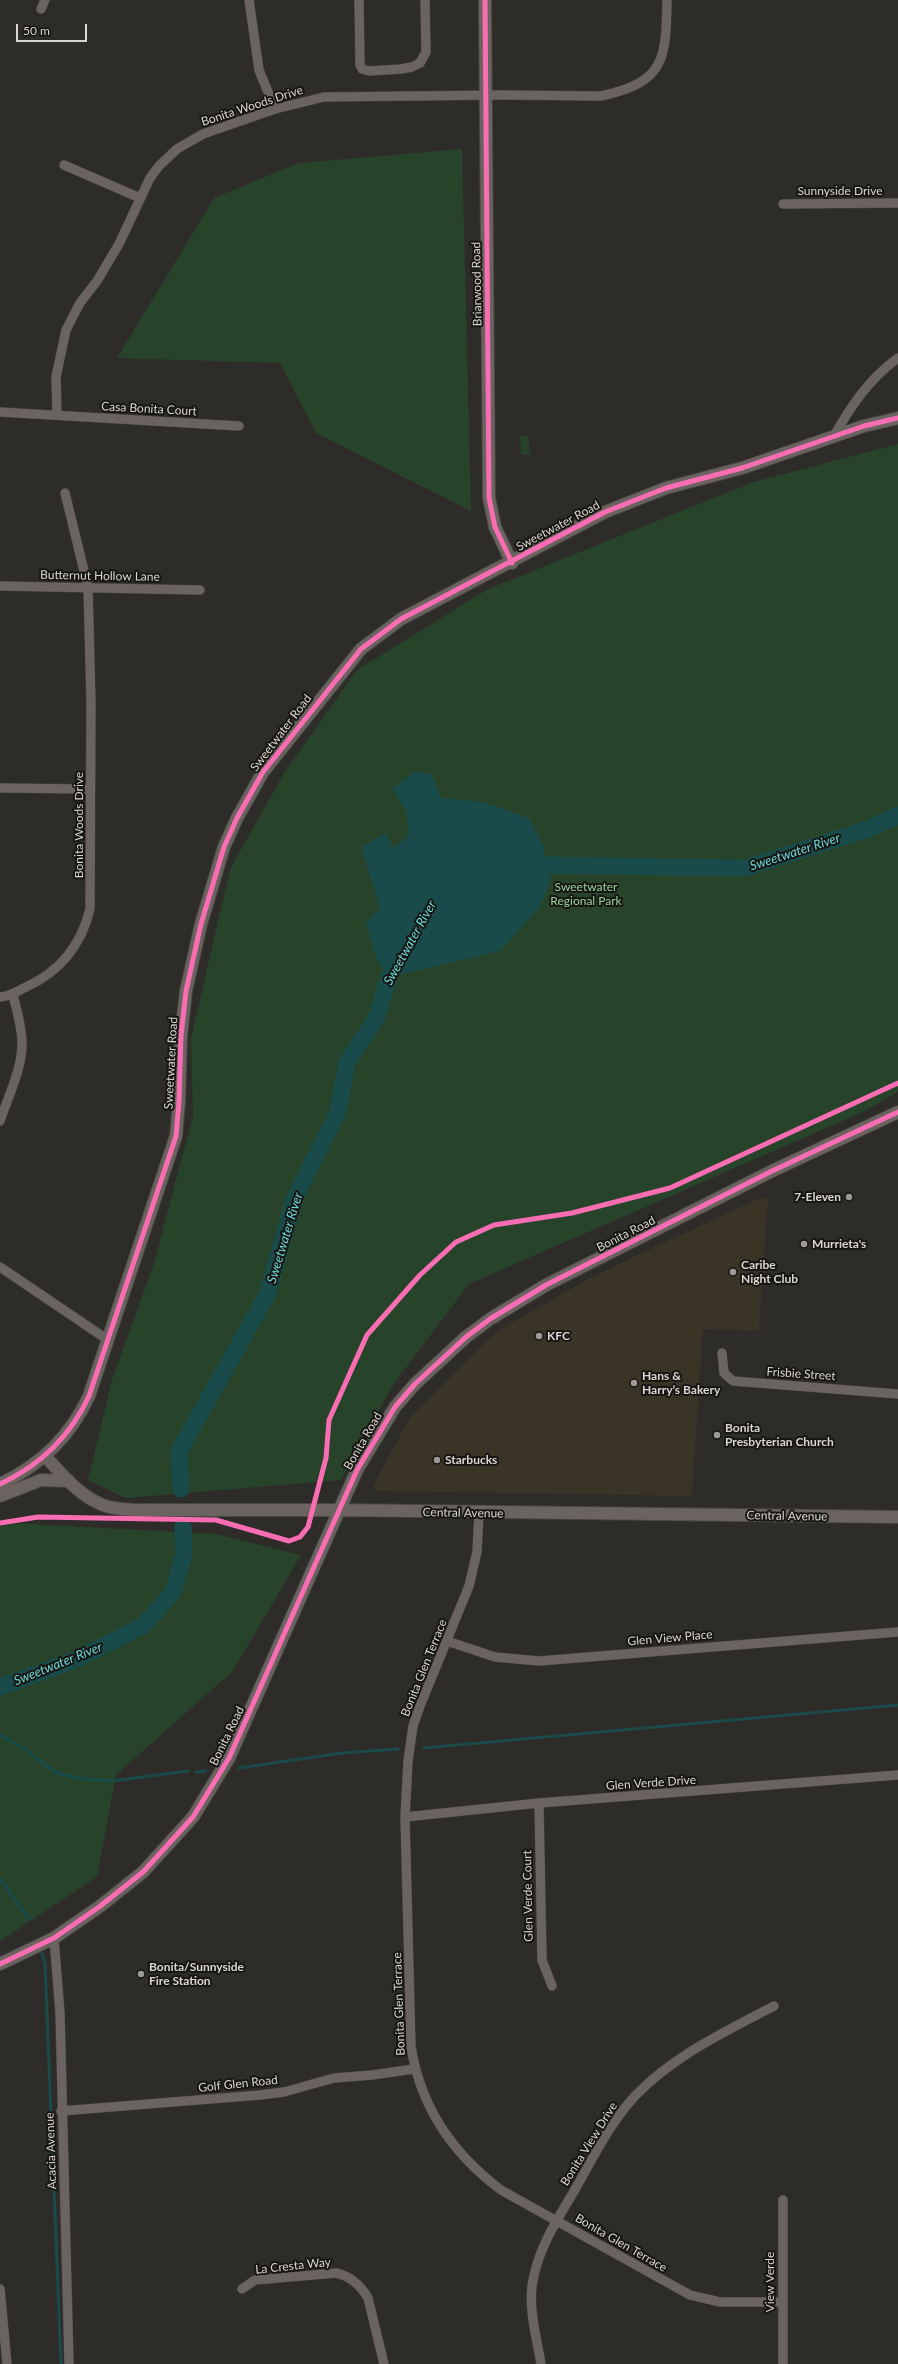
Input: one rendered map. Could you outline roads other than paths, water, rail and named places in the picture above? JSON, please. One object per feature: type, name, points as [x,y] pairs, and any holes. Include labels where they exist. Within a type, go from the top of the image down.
[{"type":"main road","name":"Briarwood Road","points":[[485,0],[489,498],[495,528],[512,563]]},
{"type":"main road","name":"Sweetwater Road","points":[[0,1484],[15,1478],[46,1457],[80,1414],[89,1396],[176,1136],[180,1102],[181,1036],[186,990],[200,924],[224,847],[237,818],[263,772],[361,649],[401,619],[512,563],[605,512],[659,490],[742,468],[833,438],[864,426],[898,418]]},
{"type":"main road","name":"Bonita Road","points":[[0,1964],[54,1938],[99,1907],[143,1872],[193,1817],[229,1758],[357,1470],[395,1407],[425,1375],[466,1337],[490,1319],[559,1279],[772,1171],[898,1112]]},
{"type":"main road","name":"Central Avenue","points":[[46,1457],[90,1499],[110,1507],[156,1511],[340,1510],[479,1513],[898,1517]]},
{"type":"main road","points":[[0,1496],[41,1480],[70,1481]]},
{"type":"street","points":[[41,9],[45,0]]},
{"type":"street","points":[[249,0],[259,70],[275,109]]},
{"type":"street","points":[[359,0],[360,65],[362,69],[369,72],[412,67],[420,63],[426,52],[425,0]]},
{"type":"street","name":"Bonita Woods Drive","points":[[57,416],[56,377],[66,330],[80,303],[97,281],[119,244],[140,198],[159,166],[177,149],[203,134],[275,109],[324,97],[485,95],[601,96],[623,92],[639,85],[657,67],[665,50],[667,0]]},
{"type":"street","points":[[64,165],[140,198]]},
{"type":"street","name":"Sunnyside Drive","points":[[783,204],[898,203]]},
{"type":"street","points":[[833,438],[842,421],[874,378],[898,358]]},
{"type":"street","name":"Casa Bonita Court","points":[[0,412],[239,426]]},
{"type":"street","name":"Bonita Woods Drive","points":[[0,997],[13,995],[44,978],[56,969],[76,946],[85,928],[90,910],[91,702],[88,587],[65,493]]},
{"type":"street","name":"Butternut Hollow Lane","points":[[0,586],[200,590]]},
{"type":"street","points":[[0,788],[90,789]]},
{"type":"street","points":[[0,1121],[20,1058],[22,1044],[19,1018],[13,995]]},
{"type":"street","points":[[0,1267],[108,1340]]},
{"type":"street","name":"Frisbie Street","points":[[722,1353],[724,1373],[733,1381],[898,1394]]},
{"type":"street","name":"Bonita Glen Terrace","points":[[479,1513],[477,1552],[471,1578],[413,1726],[408,1761],[405,1817],[411,2046],[414,2068],[431,2110],[456,2148],[477,2170],[501,2190],[690,2295],[720,2302],[782,2302]]},
{"type":"street","name":"Glen View Place","points":[[447,1641],[495,1657],[539,1661],[898,1632]]},
{"type":"street","name":"Glen Verde Drive","points":[[405,1817],[539,1803],[898,1776]]},
{"type":"street","name":"Glen Verde Court","points":[[539,1803],[542,1960],[552,1986]]},
{"type":"street","name":"Acacia Avenue","points":[[54,1938],[60,2013],[61,2111],[69,2364]]},
{"type":"street","name":"Bonita View Drive","points":[[541,2364],[534,2320],[532,2288],[534,2272],[544,2241],[616,2120],[636,2096],[659,2075],[695,2050],[774,2006]]},
{"type":"street","name":"Golf Glen Road","points":[[61,2111],[260,2095],[284,2092],[334,2078],[372,2076],[414,2068]]},
{"type":"street","name":"View Verde","points":[[783,2200],[783,2364]]},
{"type":"street","name":"La Cresta Way","points":[[242,2289],[255,2280],[336,2273],[346,2276],[363,2289],[368,2298],[384,2364]]},
{"type":"street","points":[[0,2289],[7,2364]]},
{"type":"water","points":[[416,771],[432,775],[441,798],[483,802],[529,818],[544,847],[545,865],[551,879],[540,907],[500,951],[389,977],[377,960],[366,923],[380,908],[361,847],[385,833],[393,848],[408,836],[407,813],[392,788]]},
{"type":"waterway","name":"Sweetwater River","points":[[524,871],[545,865],[745,868],[868,829],[898,815]]},
{"type":"waterway","name":"Sweetwater River","points":[[181,1489],[179,1451],[267,1295],[295,1197],[338,1112],[347,1062],[376,1019],[389,977],[400,957]]},
{"type":"waterway","name":"Sweetwater River","points":[[0,1687],[77,1659],[144,1625],[173,1592],[184,1554],[183,1527]]},
{"type":"waterway","points":[[424,1748],[898,1705]]},
{"type":"waterway","points":[[0,1735],[23,1748],[55,1772],[75,1778],[112,1781],[188,1771]]},
{"type":"waterway","points":[[239,1768],[342,1753],[398,1749]]},
{"type":"waterway","points":[[196,1772],[206,1771]]},
{"type":"waterway","points":[[0,1879],[29,1919]]},
{"type":"waterway","points":[[42,1954],[45,1964],[61,2364]]},
{"type":"place","name":"7-Eleven","points":[[849,1197]]},
{"type":"place","name":"Murrieta's","points":[[804,1244]]},
{"type":"place","name":"Caribe Night Club","points":[[733,1272]]},
{"type":"place","name":"KFC","points":[[539,1336]]},
{"type":"place","name":"Hans & Harry’s Bakery","points":[[634,1383]]},
{"type":"place","name":"Bonita Presbyterian Church","points":[[717,1435]]},
{"type":"place","name":"Starbucks","points":[[437,1460]]},
{"type":"place","name":"Bonita/Sunnyside Fire Station","points":[[141,1974]]},
{"type":"park label","name":"Sweetwater Regional Park","points":[[586,894]]}]
